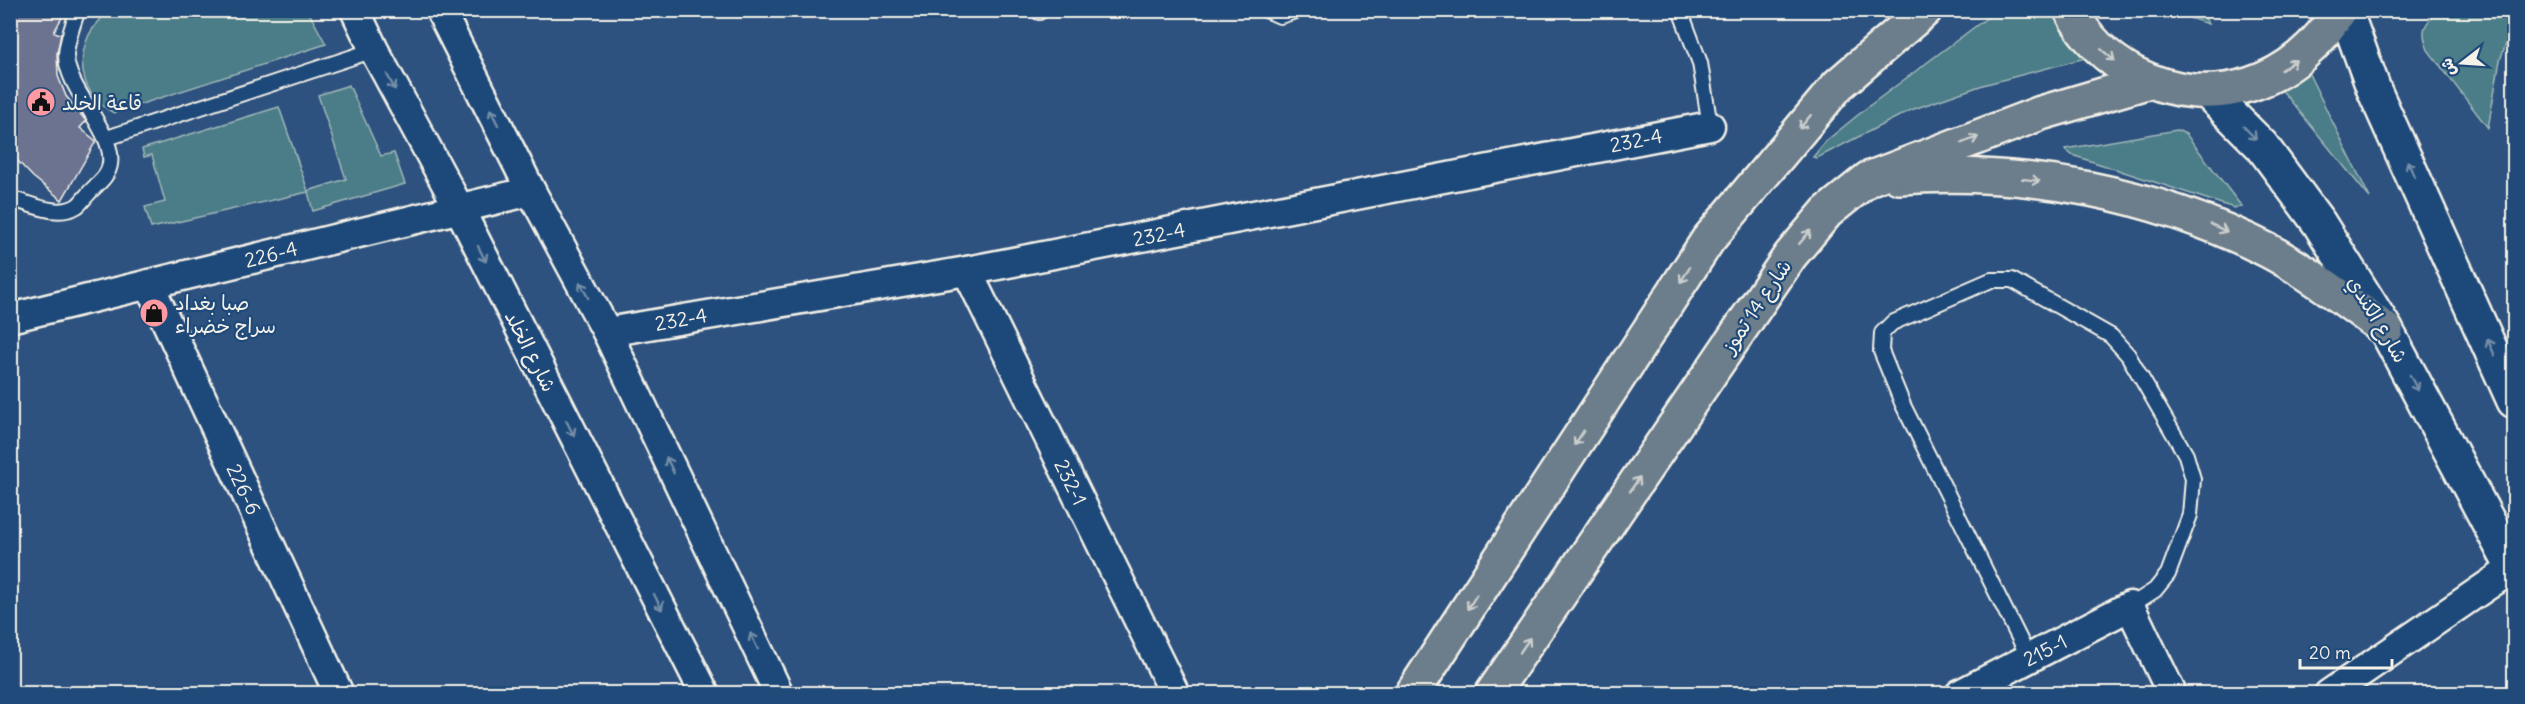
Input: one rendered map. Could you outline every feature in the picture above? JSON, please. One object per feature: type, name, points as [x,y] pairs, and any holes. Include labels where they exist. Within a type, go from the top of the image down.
[{"type":"main road","points":[[1413,693],[1707,240],[1838,85],[1888,10]]},
{"type":"main road","points":[[1838,85],[1925,10]]},
{"type":"main road","points":[[2072,10],[2096,45],[2121,66],[2150,81],[2188,91],[2208,92],[2245,86],[2288,67],[2310,50],[2329,29],[2339,10]]},
{"type":"main road","name":"شارع 14 تموز","points":[[1492,693],[1790,256],[1827,212],[1868,179],[2041,113],[2150,81]]},
{"type":"main road","points":[[1868,179],[1939,174],[2007,177],[2076,186],[2143,201],[2208,223],[2270,252],[2329,288],[2386,330]]},
{"type":"street","name":"شارع الخلد","points":[[355,10],[459,208],[705,693]]},
{"type":"street","points":[[440,10],[531,191],[607,332],[779,693]]},
{"type":"street","points":[[2345,10],[2374,90],[2514,401]]},
{"type":"street","name":"شارع الكندي","points":[[2208,92],[2270,155],[2319,223],[2386,330],[2514,569]]},
{"type":"street","name":"232-4","points":[[607,332],[967,271],[1710,126]]},
{"type":"street","name":"226-4","points":[[10,318],[531,191]]},
{"type":"street","name":"232-1","points":[[967,271],[1175,693]]},
{"type":"street","name":"226-6","points":[[149,284],[339,693]]},
{"type":"street","points":[[2329,693],[2514,569]]},
{"type":"street","points":[[2130,606],[2172,693]]},
{"type":"street","name":"215-1","points":[[1960,693],[2130,606]]},
{"type":"lane","points":[[10,198],[53,211],[64,210],[76,206],[106,175],[110,156],[107,138],[71,79],[66,55],[78,10]]},
{"type":"lane","points":[[1266,10],[1280,16],[1299,10]]},
{"type":"lane","points":[[1680,10],[1700,63],[1710,126]]},
{"type":"lane","points":[[107,138],[374,50]]},
{"type":"lane","points":[[2029,658],[1899,394],[1881,351],[1882,333],[1892,323],[1991,280],[2012,280],[2111,336],[2123,349],[2186,455],[2193,479],[2190,515],[2168,574],[2155,590],[2130,606]]},
{"type":"green space","points":[[109,10],[308,11],[326,44],[114,113],[104,107],[90,90],[85,81],[82,59],[88,37]]},
{"type":"green space","points":[[2197,10],[2202,12],[2208,24],[2168,11]]},
{"type":"green space","points":[[1996,11],[2054,11],[2069,37],[2093,56],[1983,85],[1911,110],[1817,158],[1813,157],[1826,141],[1869,106]]},
{"type":"green space","points":[[2441,11],[2514,11],[2514,22],[2500,60],[2488,128],[2428,50],[2424,37],[2425,28],[2430,19]]},
{"type":"green space","points":[[2307,70],[2370,198],[2276,83]]},
{"type":"green space","points":[[349,85],[381,156],[394,153],[405,184],[313,211],[308,192],[151,228],[145,207],[165,202],[152,155],[144,157],[142,149],[279,107],[308,191],[346,179],[318,95]]},
{"type":"green space","points":[[2177,130],[2186,134],[2242,207],[2234,208],[2072,155],[2065,149]]},
{"type":"building","name":"قاعة الخلد","points":[[10,10],[66,10],[54,32],[61,34],[57,54],[58,76],[66,96],[86,121],[80,128],[96,141],[62,200],[33,177],[10,153]]},
{"type":"place","name":"قاعة الخلد","points":[[41,102]]},
{"type":"place","name":"صبا بغداد سراج خضراء","points":[[154,313]]}]
